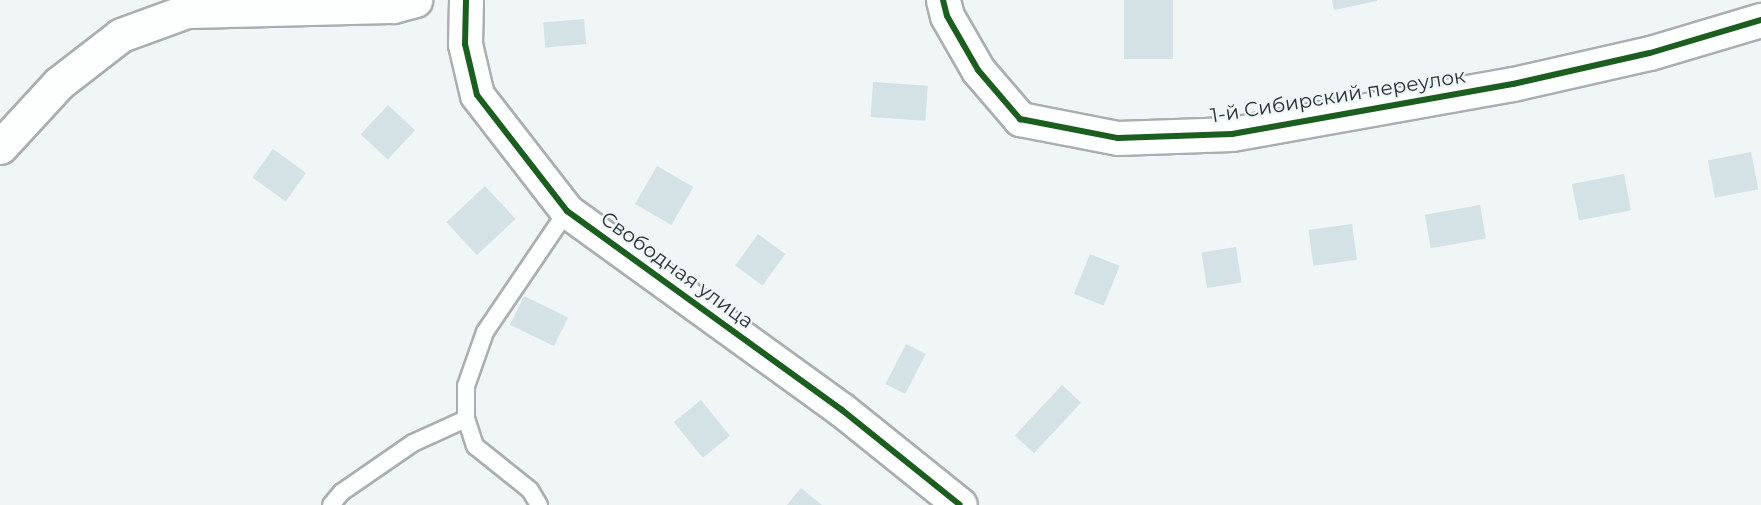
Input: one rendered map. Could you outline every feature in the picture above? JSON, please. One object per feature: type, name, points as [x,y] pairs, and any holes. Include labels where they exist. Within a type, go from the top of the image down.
[{"type":"street","name":"Свободная улица","points":[[465,0],[465,44],[477,95],[567,211],[842,410],[960,505]]},
{"type":"street","name":"1-й Сибирский переулок","points":[[943,0],[947,16],[978,70],[1020,119],[1118,138],[1232,134],[1513,84],[1650,53],[1761,20]]},
{"type":"street","points":[[0,147],[59,83],[121,35],[186,11],[404,3]]},
{"type":"lane","points":[[539,505],[530,490],[475,446],[466,419],[466,386],[485,332],[567,211]]},
{"type":"lane","points":[[331,505],[342,492],[413,443],[466,419]]},
{"type":"building","points":[[1124,0],[1173,0],[1173,59],[1124,59]]},
{"type":"building","points":[[1332,0],[1377,0],[1377,1],[1334,10]]},
{"type":"building","points":[[584,19],[586,44],[545,47],[543,23]]},
{"type":"building","points":[[873,82],[928,86],[925,121],[871,117]]},
{"type":"building","points":[[388,105],[415,130],[388,159],[361,134]]},
{"type":"building","points":[[273,149],[306,173],[286,201],[252,177]]},
{"type":"building","points":[[1751,152],[1758,189],[1715,198],[1708,160]]},
{"type":"building","points":[[657,166],[693,187],[671,225],[635,204]]},
{"type":"building","points":[[1624,174],[1631,210],[1579,220],[1572,184]]},
{"type":"building","points":[[485,186],[516,219],[477,255],[446,222]]},
{"type":"building","points":[[1480,205],[1486,238],[1431,248],[1425,215]]},
{"type":"building","points":[[1352,224],[1357,260],[1313,266],[1308,230]]},
{"type":"building","points":[[758,234],[786,254],[763,286],[735,266]]},
{"type":"building","points":[[1236,247],[1242,283],[1207,288],[1201,252]]},
{"type":"building","points":[[1090,254],[1120,266],[1104,306],[1074,294]]},
{"type":"building","points":[[524,296],[568,317],[554,346],[510,325]]},
{"type":"building","points":[[906,344],[926,354],[905,394],[886,384]]},
{"type":"building","points":[[1062,385],[1081,403],[1034,453],[1015,435]]},
{"type":"building","points":[[701,400],[730,436],[703,458],[674,422]]},
{"type":"building","points":[[801,488],[822,505],[787,505]]},
{"type":"cycle path","points":[[466,0],[465,44],[477,95],[567,211],[842,410],[960,505]]},
{"type":"cycle path","points":[[943,0],[947,16],[978,70],[1020,119],[1118,138],[1232,134],[1513,84],[1650,53],[1761,20]]}]
